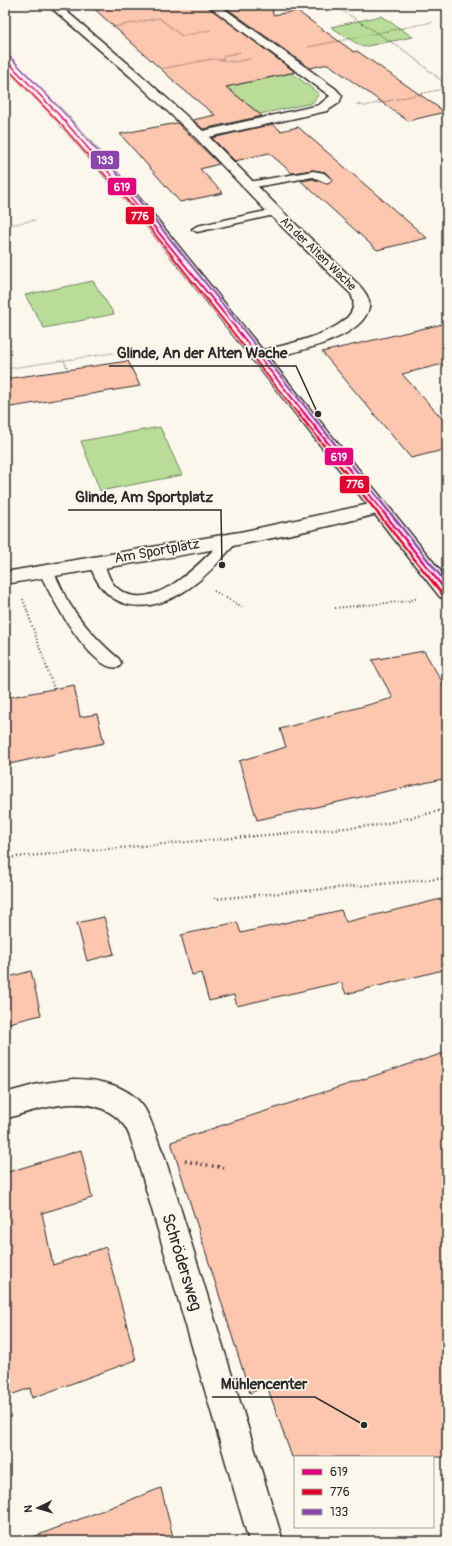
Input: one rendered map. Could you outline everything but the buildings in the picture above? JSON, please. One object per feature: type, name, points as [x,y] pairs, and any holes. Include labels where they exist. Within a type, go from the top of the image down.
[{"type":"street","name":"An der Alten Wache","points":[[53,5],[135,75],[200,135],[275,212],[354,288],[360,296],[362,307],[358,317],[349,326],[337,333],[257,356]]},
{"type":"street","points":[[200,135],[323,108],[335,100],[336,96],[332,91],[212,5]]},
{"type":"street","points":[[5,60],[62,118],[142,210],[446,591]]},
{"type":"street","name":"Am Sportplatz","points":[[10,577],[233,538],[338,518],[379,508]]},
{"type":"street","name":"Schrödersweg","points":[[5,1106],[29,1099],[76,1090],[111,1097],[133,1116],[150,1155],[266,1541]]},
{"type":"lane","points":[[249,185],[313,174],[320,175],[327,180]]},
{"type":"lane","points":[[197,229],[275,212]]},
{"type":"lane","points":[[96,562],[100,577],[108,588],[121,598],[138,602],[156,599],[175,590],[192,577],[233,538]]},
{"type":"lane","points":[[46,571],[63,607],[78,628],[97,649],[113,663]]},
{"type":"path","points":[[334,5],[405,51],[447,85]]},
{"type":"path","points":[[86,32],[159,18],[182,36]]},
{"type":"path","points":[[135,75],[212,59],[235,62],[439,21]]},
{"type":"path","points":[[335,100],[365,106],[447,88]]},
{"type":"path","points":[[5,226],[35,220]]},
{"type":"path","points":[[5,369],[112,353]]},
{"type":"path","points":[[64,361],[68,370]]},
{"type":"path","points":[[10,577],[54,689]]},
{"type":"path","points":[[192,577],[242,607]]},
{"type":"path","points":[[335,608],[408,601],[446,591]]},
{"type":"path","points":[[5,858],[380,825],[447,809]]},
{"type":"path","points":[[214,899],[447,878]]},
{"type":"path","points":[[150,1155],[224,1168]]},
{"type":"green space","points":[[381,16],[413,37],[362,47],[331,27]]},
{"type":"green space","points":[[292,73],[319,94],[312,103],[260,114],[226,87]]},
{"type":"green space","points":[[93,281],[114,314],[44,328],[25,295]]},
{"type":"green space","points":[[160,427],[182,475],[100,491],[81,441]]},
{"type":"transit line","name":"133","points":[[9,56],[66,115],[146,207],[447,584]]},
{"type":"transit line","name":"619","points":[[5,59],[62,118],[142,210],[447,592]]},
{"type":"transit line","name":"776","points":[[5,66],[58,121],[138,213],[443,595]]},
{"type":"place","name":"Glinde, An der Alten Wache","points":[[318,414]]},
{"type":"place","name":"Glinde, Am Sportplatz","points":[[222,565]]},
{"type":"place","name":"Mühlencenter","points":[[364,1425]]}]
